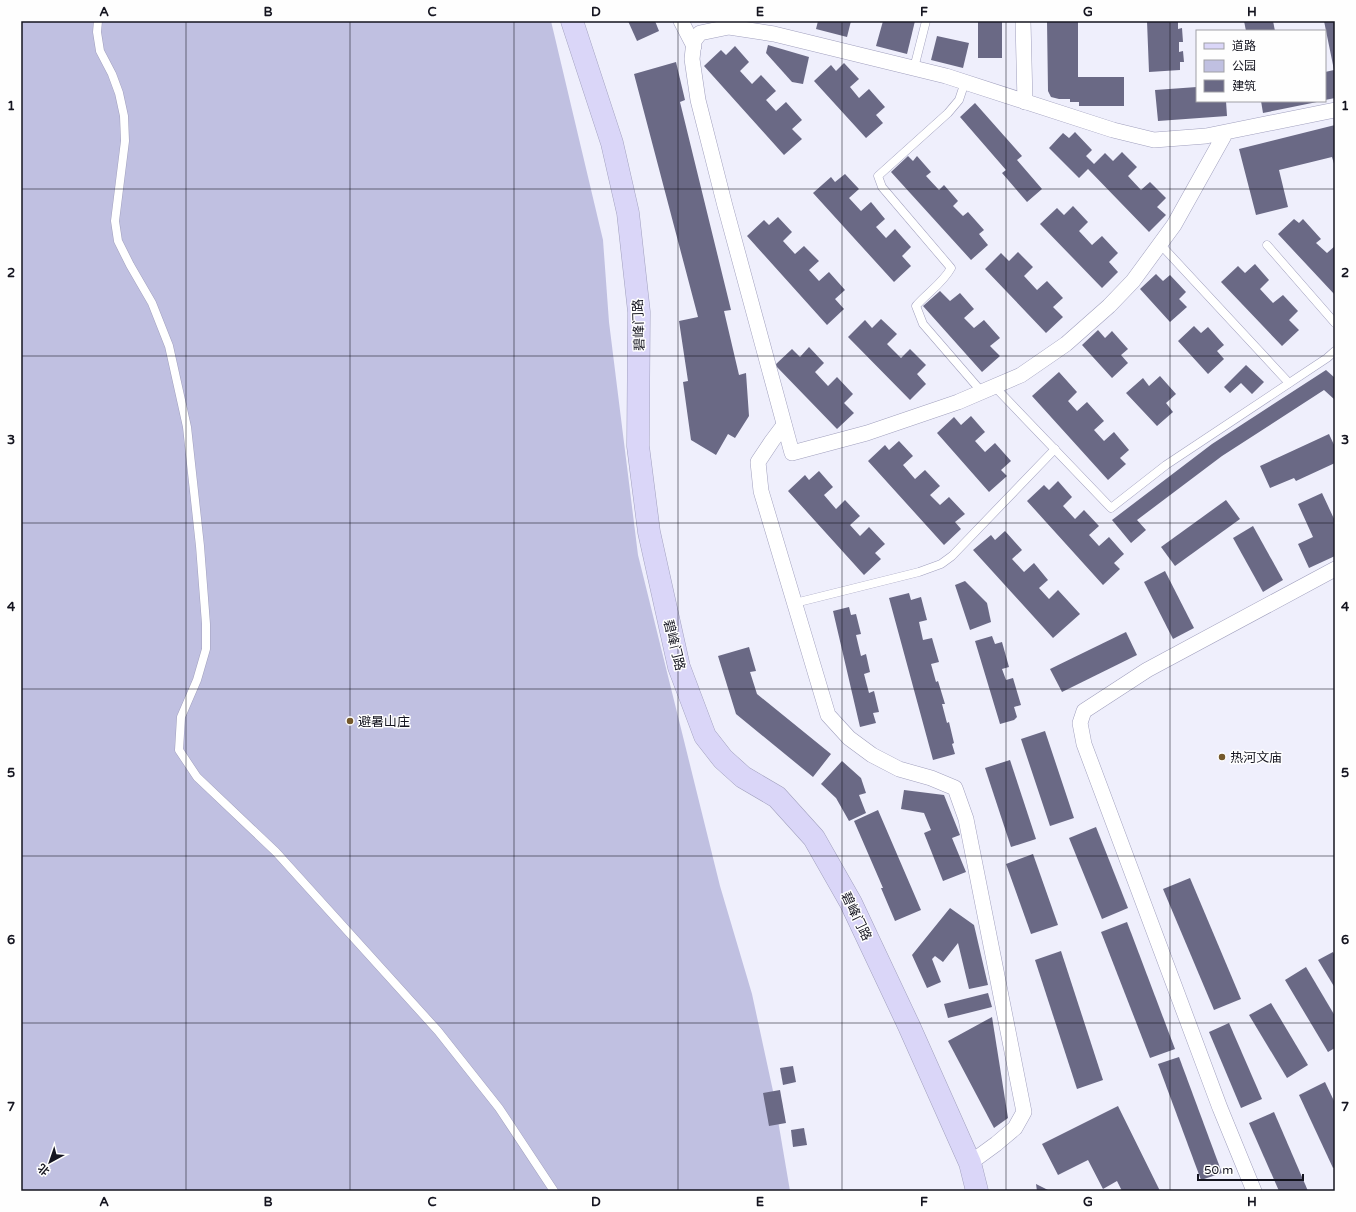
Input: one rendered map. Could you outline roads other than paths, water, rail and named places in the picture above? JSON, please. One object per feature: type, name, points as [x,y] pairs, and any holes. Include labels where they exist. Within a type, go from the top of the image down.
[{"type":"street","name":"碧峰门路","points":[[572,21],[612,143],[628,213],[639,312],[638,446],[649,532],[679,667],[705,736],[723,759],[743,777],[777,797],[814,838],[851,903],[909,1026],[970,1163],[977,1191]]},
{"type":"street","points":[[680,21],[694,46]]},
{"type":"street","points":[[1023,21],[1025,102]]},
{"type":"street","points":[[1226,132],[1174,225],[1133,281],[1109,306],[1066,344],[1021,374],[958,402],[867,433],[792,452],[725,206],[698,100],[692,59],[694,41],[700,33],[729,27],[774,34],[965,82],[1113,130],[1154,140],[1206,136],[1335,110]]},
{"type":"street","points":[[784,425],[758,462],[761,491],[828,715],[849,738],[872,754],[899,769],[931,778],[955,788],[966,819],[1024,1112],[1015,1128],[970,1163]]},
{"type":"street","points":[[1254,1191],[1220,1108],[1086,751],[1080,723],[1084,711],[1147,670],[1335,569]]},
{"type":"lane","points":[[98,21],[97,32],[100,51],[112,74],[119,93],[124,116],[125,141],[115,220],[118,241],[152,303],[169,346],[187,428],[200,554],[206,624],[206,649],[197,680],[181,717],[179,750],[197,777],[276,852],[438,1031],[499,1108],[554,1191]]},
{"type":"lane","points":[[914,68],[926,21]]},
{"type":"lane","points":[[965,82],[959,100],[948,113],[878,176],[882,188],[951,268],[947,276],[916,306],[923,324],[988,388],[1055,449],[1111,508],[1166,465],[1327,358],[1335,351]]},
{"type":"lane","points":[[1160,244],[1289,383]]},
{"type":"lane","points":[[1267,245],[1335,323]]},
{"type":"lane","points":[[795,603],[919,572],[941,564],[952,556],[1055,449]]},
{"type":"place","name":"避暑山庄","points":[[350,721]]},
{"type":"place","name":"热河文庙","points":[[1222,757]]}]
